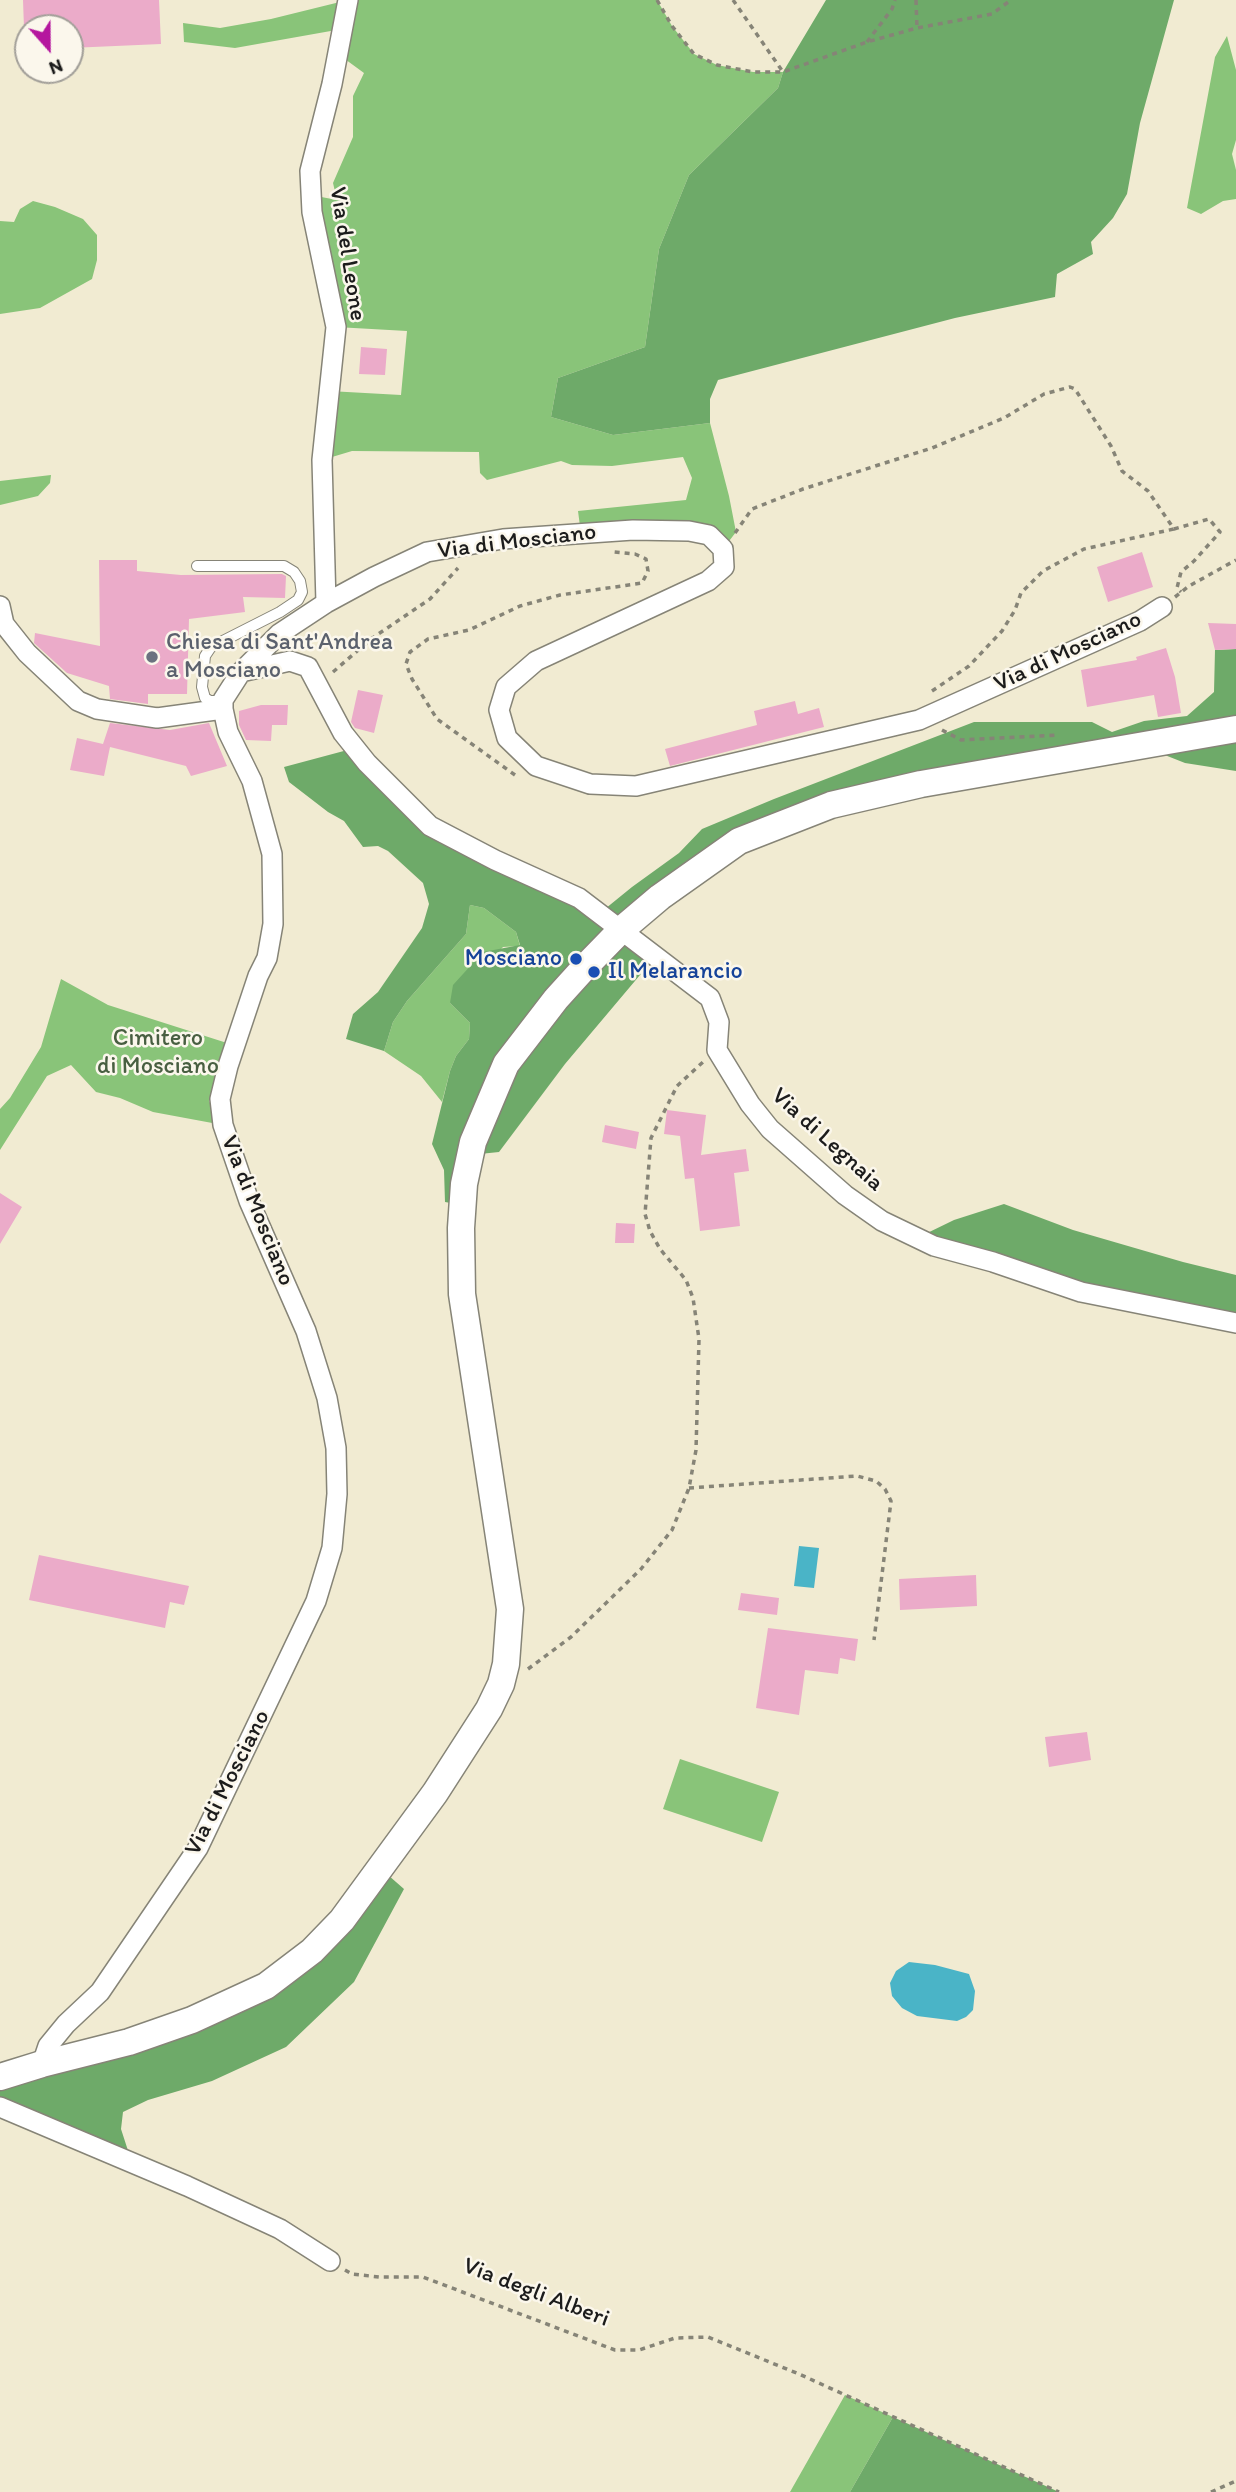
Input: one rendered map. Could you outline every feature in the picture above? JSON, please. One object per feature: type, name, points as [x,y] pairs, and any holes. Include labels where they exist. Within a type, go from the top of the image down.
[{"type":"main road","points":[[0,2077],[129,2042],[192,2020],[265,1986],[312,1951],[342,1920],[435,1793],[489,1709],[501,1684],[506,1664],[510,1609],[462,1294],[461,1228],[464,1184],[473,1142],[506,1064],[556,999],[621,930],[660,897],[738,841],[831,805],[921,784],[1236,729]]},
{"type":"street","name":"Via del Leone","points":[[326,603],[322,460],[336,327],[312,212],[310,171],[332,84],[348,0]]},
{"type":"street","name":"Via di Mosciano","points":[[42,2064],[48,2046],[66,2024],[100,1992],[198,1847],[316,1601],[332,1548],[337,1494],[335,1448],[327,1398],[306,1331],[249,1201],[223,1125],[220,1099],[258,976],[267,958],[273,924],[272,854],[252,781],[228,732],[223,705],[241,672],[279,634],[326,603],[427,552],[503,539],[633,530],[689,531],[709,536],[723,549],[724,567],[708,581],[536,661],[506,687],[499,710],[507,738],[536,766],[590,784],[636,786],[919,720],[1140,621],[1162,607]]},
{"type":"street","points":[[0,606],[4,624],[27,653],[78,701],[97,709],[157,718],[223,705]]},
{"type":"street","points":[[241,672],[290,661],[308,667],[343,733],[367,763],[430,826],[495,860],[579,898],[710,998],[719,1022],[716,1050]]},
{"type":"street","name":"Via di Legnaia","points":[[716,1050],[750,1104],[770,1129],[845,1195],[882,1221],[934,1246],[993,1262],[1081,1292],[1236,1323]]},
{"type":"street","points":[[0,2107],[187,2186],[280,2229],[330,2261]]},
{"type":"lane","points":[[197,566],[284,566],[294,572],[300,581],[302,592],[298,600],[211,647],[205,656],[202,687],[205,698],[223,705]]},
{"type":"path","points":[[657,0],[672,26],[694,54],[717,65],[753,72],[783,72],[867,42],[917,28],[992,15],[1011,0]]},
{"type":"path","points":[[733,0],[783,72]]},
{"type":"path","points":[[867,42],[892,9],[895,0]]},
{"type":"path","points":[[916,0],[917,28]]},
{"type":"path","points":[[723,549],[752,509],[803,489],[932,448],[1004,418],[1044,394],[1070,387],[1075,390],[1111,446],[1122,471],[1149,491],[1174,528]]},
{"type":"path","points":[[1069,735],[961,740],[919,720],[929,694],[969,666],[1002,631],[1016,610],[1021,593],[1043,571],[1084,549],[1209,519],[1220,532],[1181,572],[1177,588],[1181,592]]},
{"type":"path","points":[[523,779],[504,769],[437,719],[421,697],[406,664],[410,652],[428,639],[469,630],[520,606],[559,595],[642,583],[648,571],[646,559],[635,554],[605,552]]},
{"type":"path","name":"Via di Mosciano","points":[[1162,607],[1181,592],[1236,560]]},
{"type":"path","points":[[318,685],[371,639],[430,599],[459,566]]},
{"type":"path","points":[[501,1684],[523,1673],[571,1637],[641,1569],[672,1530],[689,1488],[696,1450],[699,1339],[694,1298],[686,1280],[660,1249],[650,1231],[645,1214],[647,1173],[650,1138],[677,1086],[716,1050]]},
{"type":"path","points":[[689,1488],[857,1476],[876,1481],[885,1489],[891,1501],[874,1640]]},
{"type":"path","name":"Via degli Alberi","points":[[330,2261],[352,2274],[423,2277],[615,2350],[639,2350],[675,2338],[708,2337],[799,2374],[1059,2492]]},
{"type":"path","points":[[1211,2492],[1236,2482]]},
{"type":"green space","points":[[348,0],[657,0],[672,26],[694,54],[717,65],[753,72],[783,72],[778,88],[689,175],[659,249],[645,347],[558,378],[551,417],[613,435],[710,423],[736,532],[723,549],[709,536],[581,534],[578,511],[686,500],[692,478],[683,457],[612,466],[572,465],[561,461],[487,480],[480,473],[479,452],[352,451],[322,460],[329,391],[401,395],[407,331],[336,327],[311,195],[337,200],[333,183],[353,137],[353,96],[364,73],[338,54],[342,29],[235,48],[184,42],[183,23],[220,28],[271,19]]},
{"type":"green space","points":[[826,0],[1174,0],[1140,123],[1127,194],[1113,218],[1091,242],[1093,254],[1057,274],[1055,297],[955,318],[718,380],[710,399],[710,423],[613,435],[551,417],[558,378],[645,347],[659,249],[689,175],[778,88],[783,72]]},
{"type":"green space","points":[[1227,36],[1236,70],[1236,140],[1232,154],[1236,170],[1236,199],[1223,201],[1201,214],[1187,208],[1215,57]]},
{"type":"green space","points":[[33,201],[83,219],[97,235],[97,260],[92,279],[40,308],[0,314],[0,221],[14,222],[20,209]]},
{"type":"green space","points":[[51,475],[50,483],[38,496],[0,505],[0,481]]},
{"type":"green space","points":[[1236,649],[1236,771],[1185,763],[1142,746],[921,784],[739,841],[622,930],[656,956],[565,1064],[499,1152],[470,1155],[462,1205],[445,1202],[444,1170],[432,1144],[450,1071],[456,1056],[469,1039],[470,1023],[450,1003],[453,985],[483,952],[520,945],[516,932],[484,908],[470,905],[466,934],[407,1001],[393,1022],[384,1051],[346,1039],[353,1014],[378,992],[422,928],[429,904],[423,883],[388,851],[378,846],[363,847],[344,821],[289,782],[284,767],[355,748],[430,826],[600,913],[679,853],[702,829],[974,722],[1092,722],[1112,732],[1144,721],[1187,716],[1214,692],[1215,650]]},
{"type":"green space","points":[[470,905],[484,908],[516,932],[520,946],[503,947],[450,1003],[470,1023],[469,1039],[456,1056],[442,1102],[421,1076],[384,1051],[393,1022],[407,1001],[466,934]]},
{"type":"green space","name":"Cimitero di Mosciano","points":[[61,979],[108,1005],[227,1043],[209,1101],[223,1125],[153,1112],[120,1098],[96,1092],[71,1065],[47,1076],[0,1150],[0,1109],[10,1098],[41,1047]]},
{"type":"green space","points":[[1004,1204],[1073,1230],[1236,1275],[1236,1323],[1081,1292],[917,1238],[954,1220]]},
{"type":"green space","points":[[680,1759],[779,1792],[762,1842],[663,1809]]},
{"type":"green space","points":[[380,1868],[404,1889],[354,1982],[286,2047],[212,2081],[148,2100],[123,2112],[121,2129],[132,2163],[0,2107],[0,2078],[265,1986]]},
{"type":"green space","points":[[845,2395],[893,2417],[850,2492],[790,2492]]},
{"type":"green space","points":[[893,2417],[1059,2492],[850,2492]]},
{"type":"water","points":[[799,1546],[819,1548],[814,1588],[794,1586]]},
{"type":"water","points":[[909,1962],[935,1965],[969,1974],[975,1991],[973,2010],[957,2021],[917,2016],[902,2008],[892,1996],[890,1983],[896,1971]]},
{"type":"building","points":[[23,0],[159,0],[161,44],[84,47],[84,14],[24,14]]},
{"type":"building","points":[[361,347],[387,349],[385,375],[359,374]]},
{"type":"building","points":[[1142,552],[1153,587],[1108,602],[1097,567]]},
{"type":"building","points":[[99,560],[137,560],[137,571],[181,575],[282,574],[286,576],[285,598],[243,597],[245,612],[189,619],[187,694],[148,694],[148,704],[110,699],[109,686],[67,673],[34,643],[35,633],[100,646]]},
{"type":"building","points":[[1208,623],[1236,624],[1236,649],[1215,650]]},
{"type":"building","points":[[1166,648],[1175,677],[1181,713],[1158,717],[1154,695],[1087,707],[1081,670],[1137,660],[1136,657]]},
{"type":"building","points":[[358,690],[383,695],[374,733],[355,728],[351,722]]},
{"type":"building","points":[[795,701],[798,714],[819,708],[824,727],[670,766],[665,749],[757,725],[754,711]]},
{"type":"building","points":[[261,705],[288,705],[287,725],[272,725],[271,741],[246,740],[239,725],[239,711]]},
{"type":"building","points":[[110,723],[170,730],[209,723],[227,766],[191,776],[186,766],[110,747],[104,776],[70,770],[77,738],[103,744]]},
{"type":"building","points":[[667,1110],[706,1115],[701,1155],[746,1149],[749,1171],[734,1173],[740,1226],[700,1231],[694,1178],[685,1179],[680,1136],[664,1134]]},
{"type":"building","points":[[605,1125],[639,1132],[636,1149],[602,1142]]},
{"type":"building","points":[[0,1193],[22,1207],[0,1244]]},
{"type":"building","points":[[616,1223],[635,1224],[634,1243],[615,1243]]},
{"type":"building","points":[[39,1555],[189,1586],[184,1605],[170,1602],[165,1628],[29,1600]]},
{"type":"building","points":[[976,1575],[977,1606],[900,1610],[899,1579]]},
{"type":"building","points":[[741,1593],[779,1598],[777,1615],[738,1610]]},
{"type":"building","points":[[768,1628],[858,1639],[855,1661],[840,1658],[838,1674],[805,1670],[799,1715],[756,1708]]},
{"type":"building","points":[[1087,1732],[1091,1760],[1049,1767],[1045,1737]]},
{"type":"place","name":"Chiesa di Sant'Andrea a Mosciano","points":[[152,657]]},
{"type":"place","name":"Mosciano","points":[[576,959]]},
{"type":"place","name":"Il Melarancio","points":[[594,972]]}]
